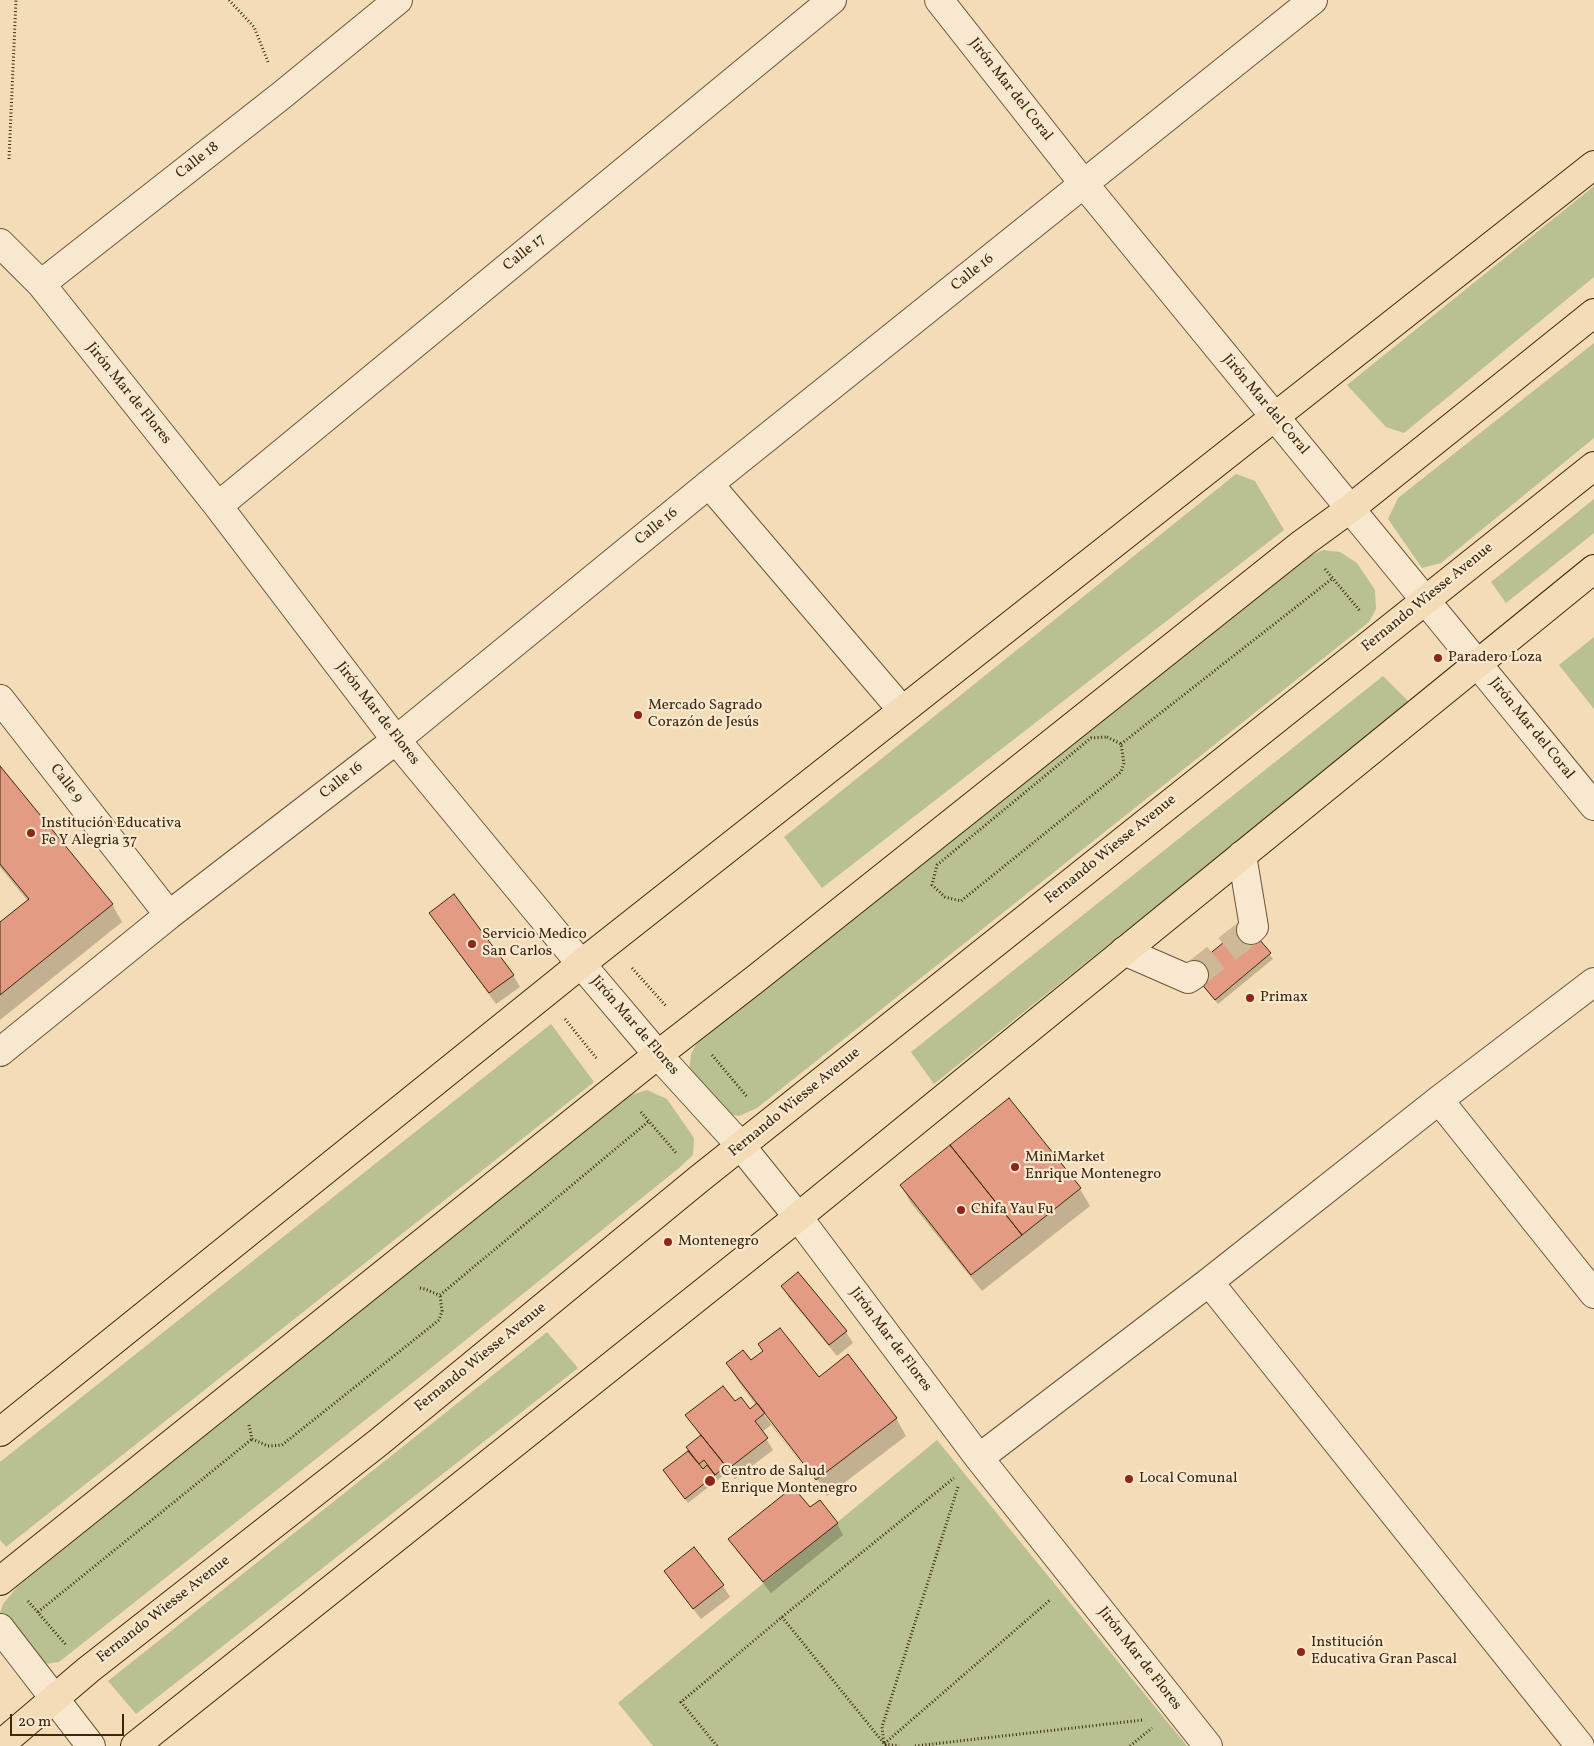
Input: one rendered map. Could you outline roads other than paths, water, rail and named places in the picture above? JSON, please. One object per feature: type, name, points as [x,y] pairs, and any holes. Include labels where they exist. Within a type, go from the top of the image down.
[{"type":"main road","points":[[0,1432],[581,964],[1594,165]]},
{"type":"main road","points":[[0,1581],[658,1055],[1303,543],[1351,508],[1594,312]]},
{"type":"main road","name":"Fernando Wiesse Avenue","points":[[0,1745],[88,1670],[379,1442],[741,1146],[1594,466]]},
{"type":"main road","points":[[135,1746],[798,1216],[1594,569]]},
{"type":"street","name":"Calle 18","points":[[41,284],[282,95],[398,0]]},
{"type":"street","name":"Calle 17","points":[[218,506],[832,0]]},
{"type":"street","name":"Jirón Mar del Coral","points":[[940,0],[1084,184],[1594,806]]},
{"type":"street","name":"Calle 16","points":[[0,1052],[169,915],[396,740],[709,484],[1313,0]]},
{"type":"street","points":[[0,243],[41,284]]},
{"type":"street","name":"Jirón Mar de Flores","points":[[41,284],[218,506],[396,740],[581,964],[658,1055],[741,1146],[798,1216],[979,1458],[1208,1746]]},
{"type":"street","points":[[709,484],[902,710]]},
{"type":"street","name":"Calle 9","points":[[0,699],[169,915]]},
{"type":"street","points":[[1242,855],[1254,928],[1251,930]]},
{"type":"street","points":[[1124,950],[1188,979],[1194,975]]},
{"type":"street","points":[[979,1458],[1209,1282],[1439,1100],[1594,982]]},
{"type":"street","points":[[1439,1100],[1594,1294]]},
{"type":"street","points":[[1209,1282],[1580,1746]]},
{"type":"street","points":[[0,1628],[91,1746]]},
{"type":"tunnel","points":[[1194,975],[1251,930]]},
{"type":"place","name":"Paradero Loza","points":[[1438,658]]},
{"type":"place","name":"Mercado Sagrado Corazón de Jesús","points":[[638,715]]},
{"type":"place","name":"Institución Educativa Fe Y Alegria 37","points":[[31,833]]},
{"type":"place","name":"Servicio Medico San Carlos","points":[[472,944]]},
{"type":"place","name":"Primax","points":[[1250,998]]},
{"type":"place","name":"MiniMarket Enrique Montenegro","points":[[1015,1167]]},
{"type":"place","name":"Chifa Yau Fu","points":[[961,1210]]},
{"type":"place","name":"Montenegro","points":[[668,1242]]},
{"type":"place","name":"Local Comunal","points":[[1129,1479]]},
{"type":"place","name":"Centro de Salud Enrique Montenegro","points":[[710,1481]]},
{"type":"place","name":"Institución Educativa Gran Pascal","points":[[1301,1652]]}]
